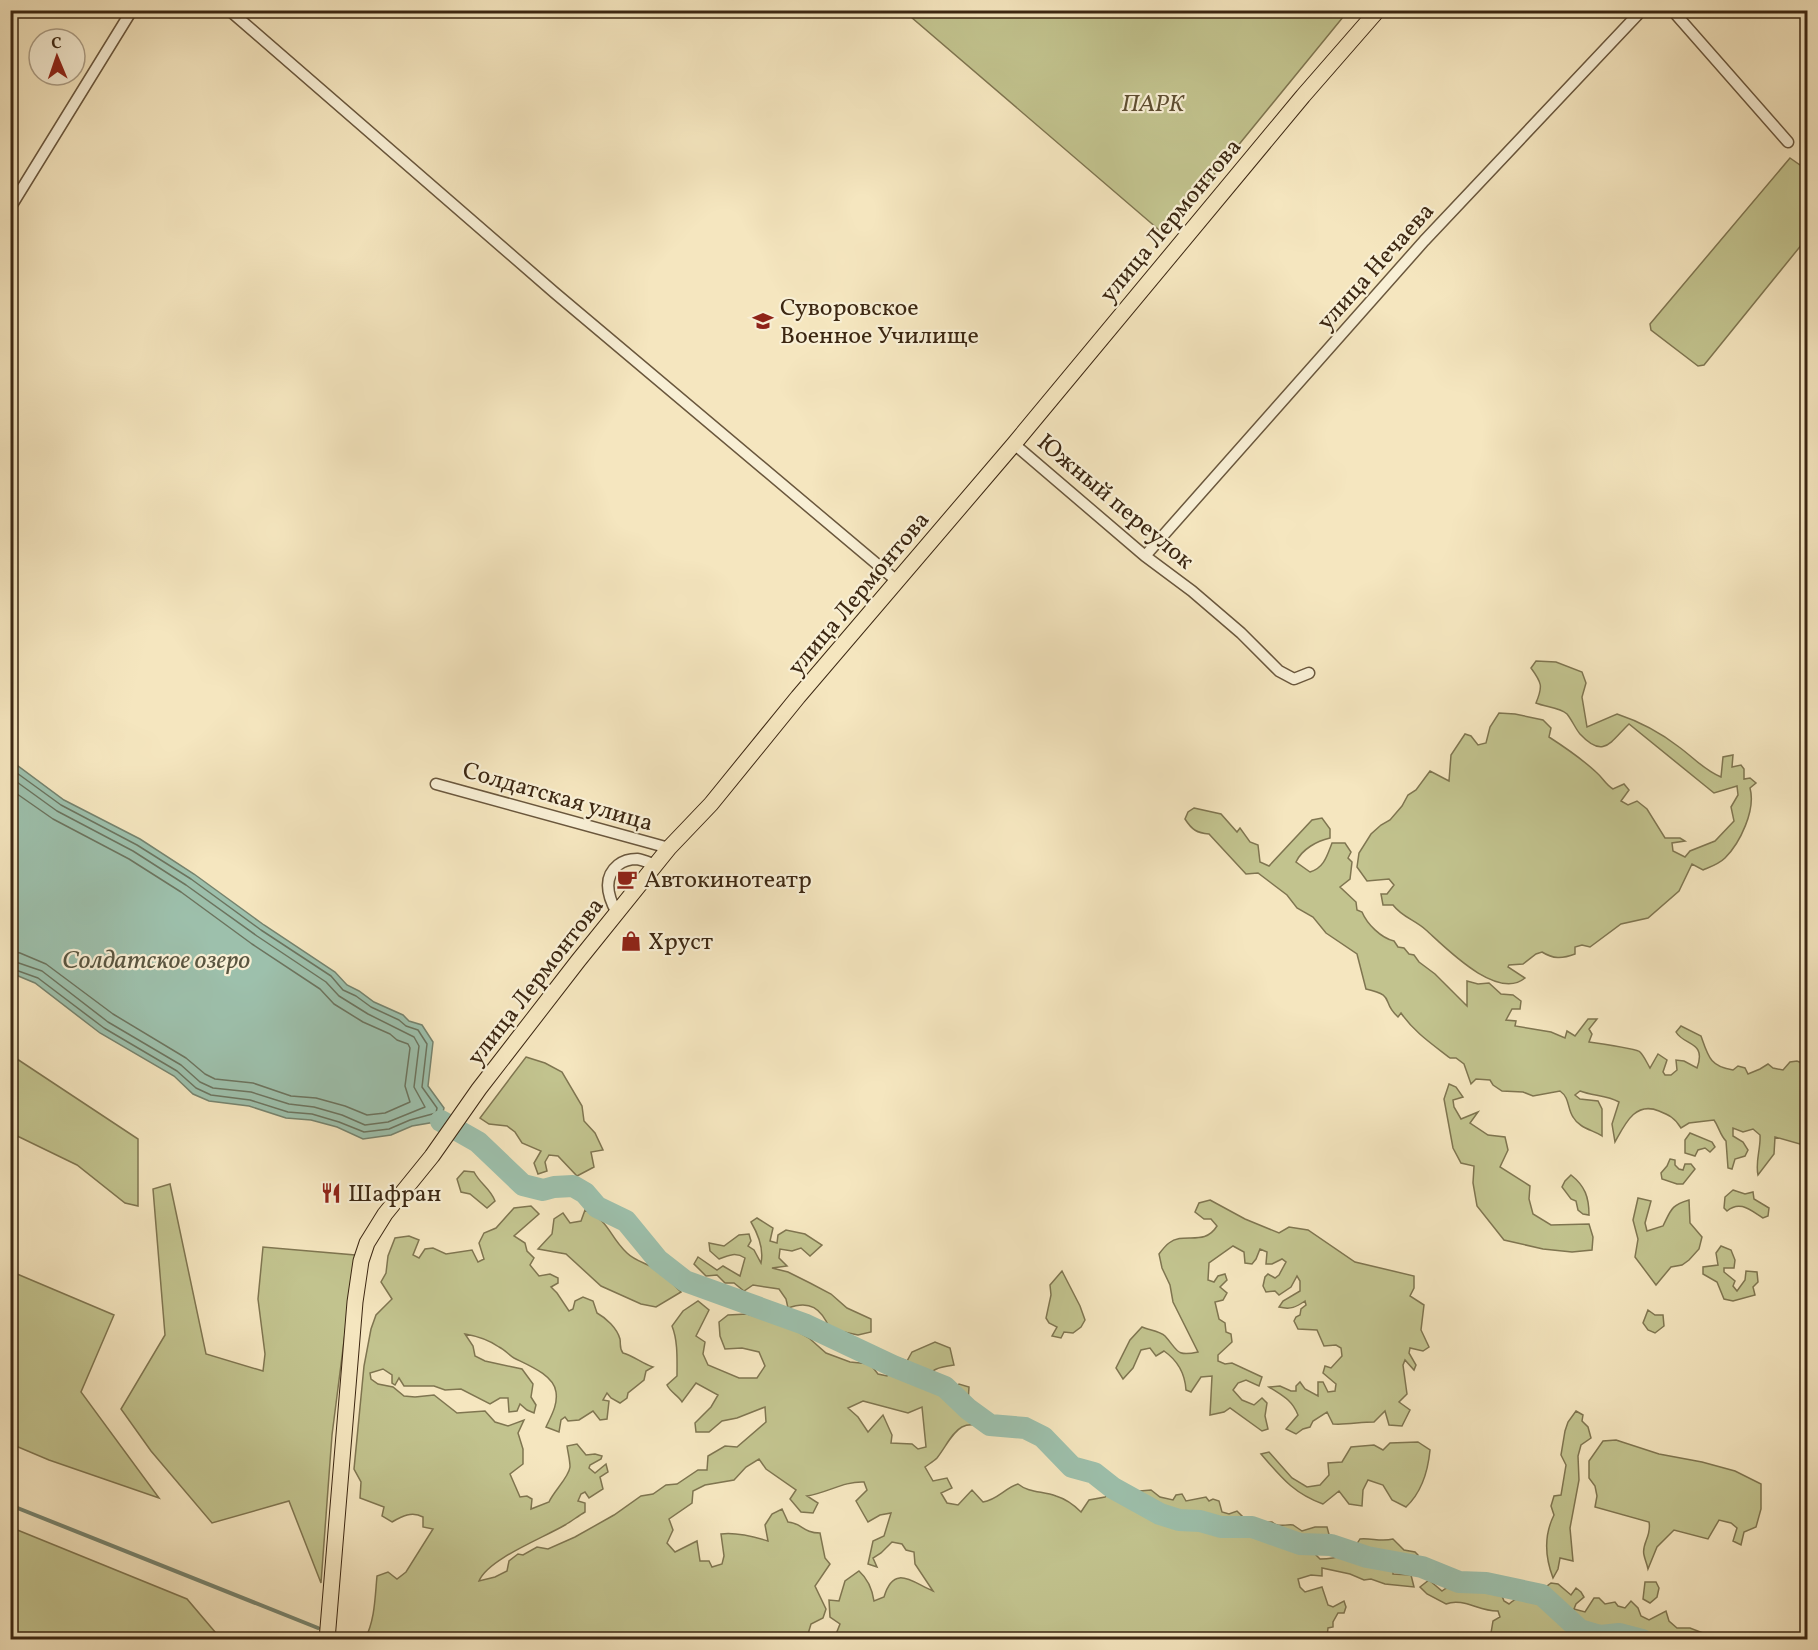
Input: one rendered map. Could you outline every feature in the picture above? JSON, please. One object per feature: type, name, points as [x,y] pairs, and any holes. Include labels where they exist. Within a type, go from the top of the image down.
[{"type":"main road","name":"улица Лермонтова","points":[[327,1640],[351,1339],[361,1261],[367,1243],[479,1089],[669,848],[711,804],[1303,96],[1378,10]]},
{"type":"street","points":[[10,208],[132,10]]},
{"type":"street","points":[[229,10],[546,285],[897,581]]},
{"type":"street","name":"улица Нечаева","points":[[1145,556],[1424,241],[1642,10]]},
{"type":"street","points":[[1672,10],[1788,142]]},
{"type":"street","name":"Южный переулок","points":[[1014,444],[1145,556],[1192,591],[1241,633],[1279,671],[1294,678],[1309,673]]},
{"type":"street","name":"Солдатская улица","points":[[436,783],[669,848]]},
{"type":"street","points":[[616,913],[609,898],[608,885],[611,871],[621,862],[635,859],[656,865]]},
{"type":"green space","name":"ПАРК","points":[[1348,10],[1165,235],[904,11]]},
{"type":"green space","points":[[1790,158],[1807,170],[1807,238],[1704,365],[1698,366],[1651,330],[1650,324]]},
{"type":"green space","points":[[1536,661],[1556,662],[1582,672],[1586,683],[1582,697],[1587,727],[1617,714],[1657,732],[1721,777],[1723,757],[1733,755],[1732,767],[1741,765],[1744,769],[1744,779],[1750,778],[1756,783],[1750,788],[1751,806],[1745,826],[1731,852],[1723,860],[1703,870],[1692,864],[1679,891],[1648,918],[1621,924],[1590,947],[1582,945],[1575,947],[1575,954],[1570,956],[1554,957],[1542,952],[1523,964],[1509,965],[1508,967],[1525,978],[1514,983],[1501,983],[1472,969],[1422,927],[1400,913],[1393,905],[1383,905],[1381,894],[1387,894],[1394,885],[1389,879],[1367,881],[1357,867],[1359,853],[1371,834],[1390,820],[1408,795],[1416,790],[1430,771],[1449,781],[1451,755],[1465,734],[1471,736],[1478,745],[1486,743],[1490,727],[1499,713],[1543,720],[1551,728],[1549,737],[1568,749],[1610,787],[1613,789],[1624,784],[1629,790],[1621,801],[1628,805],[1637,801],[1647,809],[1665,838],[1680,838],[1685,841],[1672,843],[1673,851],[1685,857],[1690,851],[1715,841],[1734,821],[1731,807],[1738,795],[1737,786],[1714,793],[1629,724],[1607,745],[1601,747],[1588,742],[1564,712],[1536,703],[1540,685],[1531,668]]},
{"type":"green space","points":[[1194,808],[1221,814],[1237,832],[1240,828],[1250,842],[1258,845],[1260,862],[1269,866],[1312,820],[1322,818],[1330,829],[1330,838],[1310,846],[1296,862],[1310,872],[1319,868],[1327,857],[1332,843],[1345,843],[1351,852],[1348,858],[1352,862],[1350,879],[1340,887],[1356,902],[1357,910],[1362,912],[1379,934],[1414,955],[1467,1006],[1467,981],[1478,984],[1489,983],[1501,994],[1513,995],[1521,1001],[1520,1009],[1512,1009],[1506,1020],[1516,1021],[1515,1026],[1551,1032],[1565,1038],[1567,1031],[1575,1036],[1588,1019],[1597,1019],[1589,1029],[1592,1034],[1589,1042],[1640,1052],[1650,1068],[1658,1054],[1667,1060],[1663,1072],[1665,1075],[1671,1075],[1677,1070],[1676,1060],[1684,1061],[1697,1068],[1699,1053],[1697,1048],[1676,1032],[1681,1026],[1701,1036],[1711,1059],[1725,1068],[1733,1070],[1738,1066],[1745,1068],[1748,1074],[1768,1064],[1773,1068],[1783,1070],[1790,1062],[1797,1061],[1807,1065],[1807,1146],[1775,1137],[1774,1154],[1758,1175],[1760,1135],[1753,1129],[1743,1132],[1733,1128],[1733,1136],[1743,1142],[1748,1150],[1745,1156],[1735,1159],[1732,1169],[1728,1168],[1726,1141],[1714,1120],[1689,1123],[1681,1128],[1674,1119],[1666,1114],[1643,1109],[1632,1116],[1615,1142],[1612,1124],[1619,1102],[1580,1091],[1575,1095],[1580,1099],[1598,1101],[1602,1109],[1602,1136],[1576,1121],[1560,1091],[1533,1096],[1523,1092],[1502,1091],[1490,1080],[1476,1079],[1471,1084],[1464,1064],[1456,1058],[1450,1058],[1430,1043],[1401,1013],[1398,1017],[1382,994],[1366,989],[1357,954],[1326,933],[1313,917],[1297,908],[1287,895],[1258,873],[1246,874],[1209,834],[1198,832],[1190,826],[1185,819],[1188,812]]},
{"type":"green space","points":[[11,1055],[138,1139],[138,1206],[125,1203],[77,1165],[11,1133]]},
{"type":"green space","points":[[526,1057],[562,1072],[582,1106],[584,1121],[595,1133],[603,1150],[591,1152],[594,1167],[577,1176],[558,1156],[549,1155],[545,1162],[547,1171],[538,1174],[534,1163],[541,1151],[522,1143],[515,1132],[507,1126],[489,1124],[480,1118]]},
{"type":"green space","points":[[1449,1084],[1456,1087],[1463,1097],[1453,1100],[1461,1119],[1478,1112],[1470,1123],[1488,1135],[1505,1137],[1508,1150],[1500,1167],[1530,1186],[1529,1199],[1533,1214],[1551,1225],[1589,1224],[1593,1237],[1592,1250],[1572,1252],[1543,1249],[1504,1240],[1477,1206],[1473,1183],[1474,1166],[1461,1163],[1453,1148],[1444,1099]]},
{"type":"green space","points":[[1690,1133],[1712,1142],[1715,1147],[1710,1152],[1705,1148],[1698,1150],[1695,1156],[1685,1153],[1685,1140]]},
{"type":"green space","points":[[1670,1159],[1675,1160],[1675,1165],[1679,1169],[1683,1170],[1685,1164],[1691,1164],[1695,1169],[1683,1184],[1662,1179],[1661,1173]]},
{"type":"green space","points":[[464,1171],[474,1172],[493,1197],[495,1201],[487,1208],[470,1194],[461,1192],[457,1179]]},
{"type":"green space","points":[[1571,1175],[1580,1183],[1585,1192],[1589,1215],[1578,1210],[1576,1201],[1571,1199],[1562,1187]]},
{"type":"green space","points":[[170,1184],[206,1354],[263,1371],[265,1354],[258,1299],[263,1247],[355,1255],[332,1435],[321,1583],[289,1501],[212,1523],[151,1451],[121,1409],[165,1335],[153,1189]]},
{"type":"green space","points":[[1733,1190],[1745,1194],[1753,1192],[1754,1199],[1769,1208],[1768,1216],[1763,1218],[1741,1206],[1727,1211],[1724,1208],[1725,1197]]},
{"type":"green space","points":[[1638,1198],[1651,1201],[1645,1223],[1647,1231],[1663,1226],[1672,1209],[1689,1200],[1690,1223],[1702,1237],[1699,1249],[1689,1260],[1682,1265],[1671,1267],[1656,1285],[1635,1257],[1638,1239],[1633,1220]]},
{"type":"green space","points":[[1210,1200],[1245,1219],[1279,1233],[1289,1227],[1308,1230],[1355,1262],[1414,1276],[1414,1288],[1410,1296],[1424,1305],[1421,1330],[1429,1347],[1423,1351],[1410,1348],[1409,1353],[1416,1365],[1414,1370],[1405,1360],[1403,1365],[1407,1394],[1399,1402],[1410,1410],[1402,1426],[1389,1425],[1385,1411],[1374,1422],[1338,1424],[1333,1424],[1327,1412],[1313,1421],[1310,1427],[1296,1434],[1286,1429],[1298,1415],[1296,1410],[1283,1396],[1269,1387],[1280,1386],[1296,1391],[1296,1386],[1300,1382],[1305,1389],[1318,1396],[1318,1382],[1323,1382],[1328,1392],[1335,1391],[1336,1384],[1323,1373],[1325,1366],[1331,1368],[1342,1356],[1341,1348],[1336,1345],[1324,1346],[1317,1330],[1298,1329],[1294,1321],[1306,1305],[1305,1301],[1293,1307],[1279,1307],[1283,1301],[1300,1291],[1300,1281],[1297,1276],[1291,1287],[1279,1295],[1275,1291],[1266,1292],[1263,1286],[1265,1277],[1268,1274],[1275,1278],[1286,1262],[1282,1259],[1266,1264],[1267,1252],[1260,1249],[1252,1264],[1245,1263],[1244,1252],[1233,1246],[1209,1263],[1208,1280],[1214,1282],[1218,1276],[1225,1274],[1227,1280],[1220,1287],[1227,1293],[1223,1300],[1215,1302],[1219,1319],[1225,1323],[1226,1332],[1231,1334],[1232,1342],[1218,1355],[1218,1361],[1225,1364],[1232,1363],[1262,1377],[1259,1386],[1246,1380],[1238,1383],[1233,1390],[1242,1400],[1254,1405],[1262,1398],[1267,1403],[1265,1416],[1268,1429],[1262,1431],[1230,1408],[1210,1415],[1212,1376],[1201,1377],[1191,1392],[1186,1390],[1180,1368],[1164,1351],[1156,1356],[1150,1348],[1141,1350],[1133,1368],[1123,1379],[1116,1368],[1130,1340],[1142,1327],[1163,1334],[1181,1353],[1198,1352],[1173,1302],[1170,1285],[1162,1268],[1159,1254],[1175,1240],[1206,1236],[1212,1232],[1217,1226],[1211,1219],[1204,1219],[1195,1212],[1199,1203]]},
{"type":"green space","points":[[531,1206],[539,1214],[514,1236],[525,1243],[527,1251],[534,1258],[530,1265],[539,1276],[550,1274],[558,1278],[558,1283],[551,1287],[569,1311],[573,1309],[575,1301],[583,1297],[593,1301],[597,1313],[616,1331],[623,1353],[653,1367],[646,1371],[644,1380],[620,1403],[607,1393],[603,1400],[609,1401],[607,1419],[600,1420],[593,1411],[579,1420],[568,1421],[565,1417],[561,1420],[559,1432],[546,1427],[556,1401],[556,1392],[551,1380],[540,1371],[478,1337],[465,1334],[473,1346],[475,1356],[485,1361],[522,1369],[533,1384],[531,1397],[536,1405],[534,1413],[520,1404],[517,1411],[509,1412],[508,1398],[500,1398],[490,1404],[461,1389],[445,1390],[434,1386],[404,1386],[399,1378],[395,1385],[392,1383],[392,1375],[383,1369],[370,1373],[371,1379],[378,1384],[393,1387],[404,1396],[434,1395],[457,1413],[485,1411],[495,1422],[508,1426],[524,1420],[518,1433],[523,1449],[523,1464],[510,1474],[520,1497],[527,1496],[532,1499],[531,1509],[549,1502],[567,1475],[570,1467],[567,1446],[577,1444],[586,1455],[602,1456],[589,1468],[595,1473],[606,1464],[608,1472],[600,1477],[603,1489],[589,1498],[585,1492],[581,1494],[578,1501],[585,1503],[585,1512],[504,1557],[484,1573],[479,1581],[507,1571],[509,1561],[518,1554],[523,1555],[537,1547],[548,1549],[575,1537],[614,1515],[641,1496],[653,1494],[666,1485],[677,1484],[698,1470],[707,1470],[708,1456],[725,1446],[737,1447],[766,1422],[765,1407],[722,1421],[709,1432],[696,1432],[695,1423],[711,1407],[718,1395],[696,1383],[682,1402],[667,1385],[677,1376],[676,1344],[672,1326],[683,1311],[698,1301],[709,1310],[696,1336],[705,1342],[703,1354],[708,1365],[739,1378],[757,1378],[765,1366],[759,1352],[742,1348],[725,1349],[720,1336],[719,1322],[728,1315],[747,1314],[788,1326],[809,1338],[826,1353],[850,1362],[870,1364],[878,1374],[887,1376],[896,1357],[907,1361],[912,1352],[935,1342],[950,1348],[954,1365],[935,1370],[922,1383],[949,1394],[959,1384],[969,1387],[968,1403],[980,1412],[990,1430],[979,1426],[963,1426],[952,1436],[937,1458],[925,1467],[933,1481],[947,1478],[952,1488],[941,1493],[947,1503],[958,1505],[972,1490],[983,1502],[988,1501],[1018,1484],[1027,1489],[1063,1499],[1081,1512],[1089,1500],[1105,1497],[1120,1484],[1128,1492],[1151,1490],[1160,1497],[1173,1500],[1176,1495],[1182,1494],[1186,1501],[1206,1497],[1209,1501],[1213,1499],[1219,1501],[1222,1512],[1229,1514],[1237,1511],[1245,1523],[1272,1522],[1279,1525],[1293,1525],[1302,1531],[1315,1527],[1327,1527],[1330,1538],[1323,1546],[1316,1547],[1314,1553],[1320,1559],[1343,1555],[1360,1539],[1393,1539],[1404,1550],[1415,1552],[1418,1555],[1413,1562],[1393,1564],[1393,1574],[1411,1575],[1414,1587],[1385,1584],[1371,1579],[1364,1580],[1350,1574],[1322,1568],[1322,1576],[1311,1575],[1298,1579],[1300,1587],[1305,1592],[1322,1587],[1328,1605],[1333,1607],[1344,1601],[1346,1607],[1344,1613],[1338,1613],[1333,1627],[1328,1628],[1327,1637],[1330,1639],[834,1639],[840,1624],[830,1617],[829,1600],[839,1601],[845,1581],[859,1571],[869,1584],[874,1601],[884,1597],[888,1587],[899,1578],[911,1580],[933,1591],[915,1564],[914,1552],[906,1550],[902,1544],[892,1542],[873,1558],[877,1567],[868,1564],[873,1541],[884,1536],[891,1513],[880,1515],[868,1522],[856,1501],[867,1490],[864,1482],[849,1483],[807,1496],[818,1503],[813,1513],[801,1512],[790,1499],[796,1490],[766,1469],[759,1459],[746,1467],[734,1480],[705,1485],[693,1491],[692,1503],[669,1519],[673,1530],[667,1543],[675,1552],[697,1541],[700,1561],[709,1561],[712,1567],[722,1564],[724,1556],[721,1534],[739,1534],[768,1541],[765,1525],[772,1514],[782,1509],[788,1522],[820,1533],[825,1558],[830,1564],[815,1586],[826,1609],[823,1618],[811,1624],[808,1634],[815,1639],[365,1639],[373,1616],[377,1576],[388,1572],[397,1579],[406,1572],[433,1529],[423,1527],[423,1517],[419,1515],[407,1515],[392,1522],[382,1516],[384,1507],[360,1498],[361,1482],[354,1469],[364,1366],[371,1329],[376,1315],[392,1299],[381,1282],[386,1273],[388,1256],[395,1238],[409,1236],[419,1240],[413,1255],[419,1258],[425,1249],[433,1248],[446,1254],[472,1250],[478,1262],[484,1259],[479,1243],[484,1233],[496,1228],[514,1208]],"holes":[[[863,1401],[908,1413],[922,1407],[926,1447],[918,1449],[912,1444],[891,1443],[892,1435],[883,1415],[868,1432],[858,1417],[848,1408]]]},
{"type":"green space","points":[[585,1210],[605,1224],[631,1256],[660,1272],[681,1292],[656,1307],[641,1304],[601,1286],[566,1254],[538,1249],[552,1234],[554,1219],[563,1213],[570,1223],[581,1221]]},
{"type":"green space","points":[[757,1218],[773,1228],[770,1241],[777,1243],[778,1235],[786,1230],[805,1234],[822,1245],[810,1256],[801,1248],[792,1251],[780,1249],[779,1258],[787,1266],[772,1268],[788,1272],[810,1283],[831,1294],[847,1308],[871,1319],[871,1332],[858,1335],[830,1329],[823,1316],[814,1308],[803,1305],[788,1308],[786,1299],[779,1289],[753,1285],[744,1291],[734,1283],[725,1283],[717,1275],[706,1276],[694,1264],[698,1257],[717,1270],[723,1266],[740,1276],[745,1258],[729,1255],[719,1259],[710,1251],[709,1243],[724,1246],[739,1235],[749,1234],[751,1241],[748,1246],[754,1250],[761,1263],[760,1242],[751,1222]]},
{"type":"green space","points":[[1721,1246],[1731,1250],[1735,1260],[1734,1268],[1724,1268],[1724,1272],[1735,1281],[1733,1286],[1737,1291],[1745,1280],[1746,1271],[1757,1272],[1758,1282],[1753,1287],[1755,1295],[1733,1301],[1724,1299],[1717,1282],[1703,1274],[1703,1267],[1718,1265],[1716,1253]]},
{"type":"green space","points":[[10,1271],[114,1315],[81,1392],[159,1498],[49,1460],[11,1444]]},
{"type":"green space","points":[[1062,1271],[1085,1320],[1081,1327],[1073,1333],[1064,1332],[1061,1338],[1052,1336],[1057,1327],[1049,1323],[1046,1318],[1051,1295],[1050,1285]]},
{"type":"green space","points":[[1648,1310],[1655,1315],[1663,1315],[1664,1326],[1655,1333],[1648,1330],[1643,1323]]},
{"type":"green space","points":[[1576,1411],[1583,1415],[1582,1421],[1588,1427],[1591,1438],[1581,1445],[1578,1456],[1579,1480],[1570,1528],[1573,1561],[1560,1558],[1553,1578],[1548,1562],[1547,1546],[1548,1530],[1554,1515],[1551,1506],[1554,1496],[1561,1495],[1566,1465],[1561,1455],[1565,1431]]},
{"type":"green space","points":[[1616,1440],[1659,1454],[1735,1471],[1761,1484],[1761,1509],[1756,1527],[1744,1532],[1741,1545],[1733,1541],[1737,1528],[1731,1523],[1719,1520],[1708,1539],[1674,1530],[1657,1547],[1648,1569],[1643,1551],[1649,1532],[1649,1522],[1595,1507],[1597,1496],[1595,1486],[1589,1478],[1589,1461],[1603,1441]]},
{"type":"green space","points":[[1418,1442],[1430,1450],[1428,1466],[1420,1488],[1406,1507],[1392,1500],[1383,1485],[1368,1480],[1363,1490],[1362,1506],[1349,1504],[1339,1491],[1323,1504],[1295,1489],[1261,1454],[1269,1452],[1292,1478],[1307,1487],[1320,1485],[1329,1475],[1328,1463],[1342,1462],[1351,1447],[1374,1445],[1383,1450],[1390,1443]]},
{"type":"green space","points":[[10,1527],[187,1599],[221,1639],[11,1639]]},
{"type":"green space","points":[[1429,1580],[1442,1591],[1454,1586],[1475,1591],[1483,1588],[1500,1591],[1504,1601],[1509,1604],[1551,1583],[1558,1584],[1571,1595],[1576,1588],[1581,1592],[1584,1597],[1574,1609],[1585,1612],[1594,1598],[1599,1598],[1605,1604],[1615,1602],[1618,1606],[1625,1608],[1631,1601],[1638,1608],[1641,1616],[1649,1620],[1666,1611],[1669,1621],[1677,1628],[1690,1628],[1708,1635],[1723,1637],[1727,1634],[1735,1634],[1739,1637],[1747,1636],[1753,1639],[1490,1639],[1493,1621],[1500,1617],[1498,1611],[1459,1602],[1446,1604],[1427,1594],[1420,1587]]},
{"type":"green space","points":[[1645,1582],[1656,1582],[1659,1588],[1657,1597],[1650,1603],[1643,1599]]},
{"type":"water","name":"Солдатское озеро","points":[[10,760],[64,800],[140,839],[194,874],[264,925],[335,972],[347,985],[374,1002],[403,1015],[409,1021],[422,1025],[433,1042],[428,1086],[444,1108],[441,1121],[412,1126],[391,1135],[363,1139],[337,1127],[311,1120],[286,1118],[249,1106],[209,1101],[193,1094],[174,1076],[100,1033],[35,983],[11,973]]},
{"type":"waterway","points":[[441,1121],[478,1142],[523,1185],[543,1190],[573,1186],[585,1193],[597,1207],[626,1221],[658,1260],[685,1281],[804,1324],[893,1366],[945,1387],[968,1409],[990,1425],[1025,1428],[1043,1437],[1072,1467],[1094,1473],[1113,1488],[1160,1514],[1179,1520],[1200,1521],[1221,1527],[1252,1527],[1300,1544],[1331,1545],[1367,1557],[1422,1567],[1459,1582],[1486,1583],[1542,1595],[1580,1630],[1600,1636],[1619,1634],[1642,1640]]},
{"type":"waterway","points":[[10,1505],[318,1628]]},
{"type":"place","name":"Суворовское Военное Училище","points":[[763,321]]},
{"type":"place","name":"Автокинотеатр","points":[[627,879]]},
{"type":"place","name":"Хруст","points":[[631,941]]},
{"type":"place","name":"Шафран","points":[[331,1193]]}]
